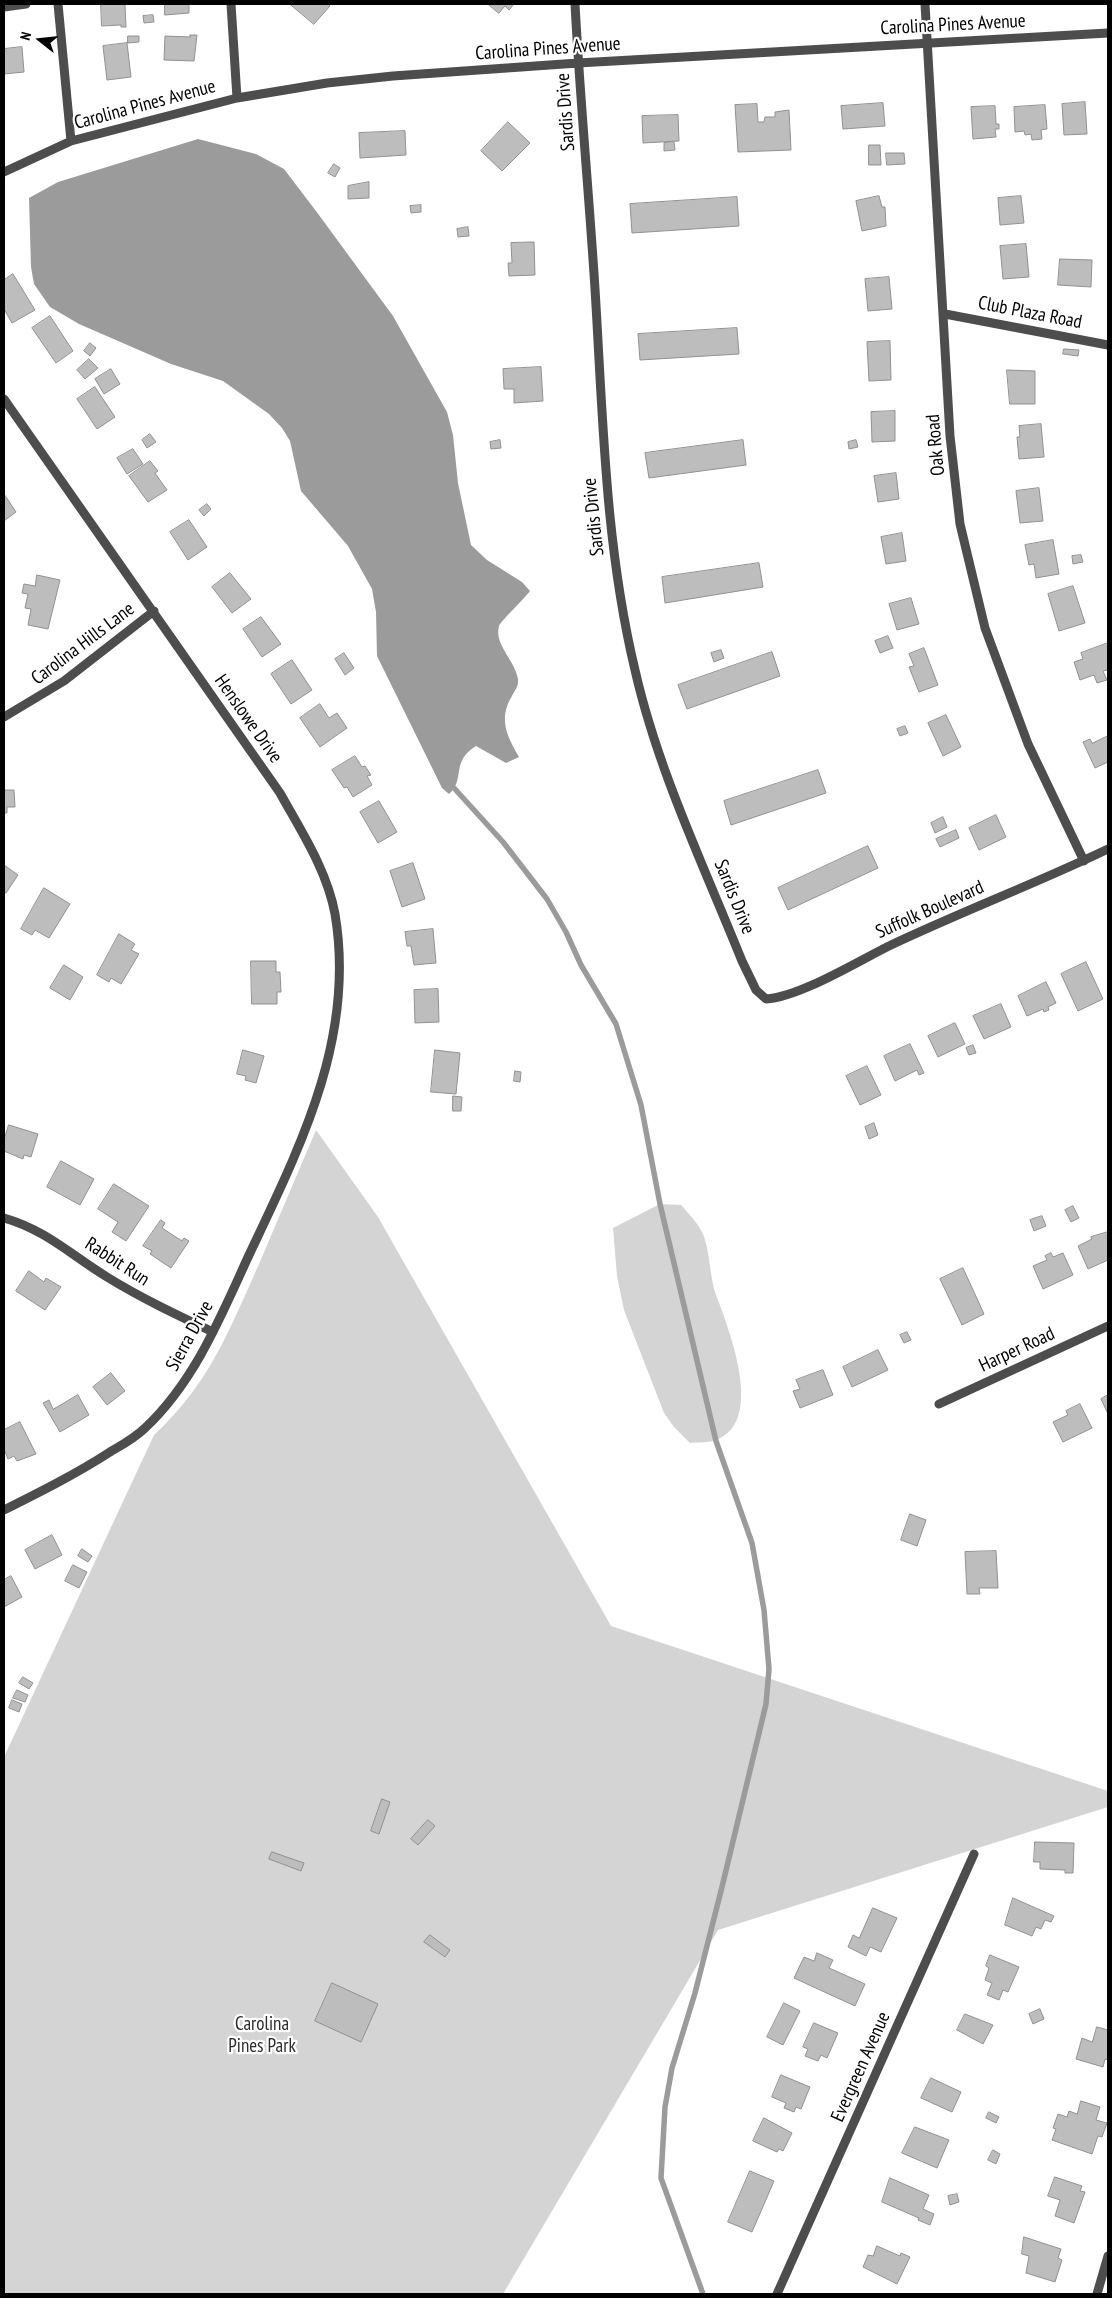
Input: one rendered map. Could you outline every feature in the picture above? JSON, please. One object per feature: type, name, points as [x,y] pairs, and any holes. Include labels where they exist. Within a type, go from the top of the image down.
[{"type":"street","points":[[4,7],[26,4]]},
{"type":"street","points":[[58,4],[71,141]]},
{"type":"street","points":[[231,4],[237,98]]},
{"type":"street","name":"Sardis Drive","points":[[575,4],[604,456],[619,596],[635,671],[663,765],[742,961],[756,990],[766,999]]},
{"type":"street","name":"Oak Road","points":[[925,4],[945,314],[950,436],[960,524],[985,628],[1028,744],[1084,861]]},
{"type":"street","name":"Carolina Pines Avenue","points":[[4,172],[71,141],[237,98],[327,82],[578,64],[1108,33]]},
{"type":"street","name":"Club Plaza Road","points":[[945,314],[1108,345]]},
{"type":"street","name":"Henslowe Drive","points":[[4,399],[280,793],[313,851],[325,880],[334,913],[339,998],[328,1063],[317,1101]]},
{"type":"street","name":"Carolina Hills Lane","points":[[4,717],[64,681],[154,611]]},
{"type":"street","name":"Suffolk Boulevard","points":[[766,999],[778,998],[801,989],[933,926],[1108,849]]},
{"type":"street","name":"Sierra Drive","points":[[4,1510],[94,1462],[144,1430],[164,1409],[191,1373],[213,1332],[302,1144],[317,1101]]},
{"type":"street","name":"Rabbit Run","points":[[4,1218],[36,1230],[58,1242],[105,1276],[154,1304],[213,1332]]},
{"type":"street","name":"Harper Road","points":[[939,1404],[1108,1326]]},
{"type":"street","name":"Evergreen Avenue","points":[[777,2294],[974,1854]]},
{"type":"street","points":[[1096,2294],[1108,2256]]},
{"type":"green space","name":"Carolina Pines Park","points":[[316,1130],[378,1217],[611,1626],[1108,1791],[1108,1807],[718,1930],[503,2294],[4,2294],[4,1757],[154,1435],[173,1416],[203,1376],[216,1356],[238,1312]]},
{"type":"green space","points":[[660,1204],[681,1205],[702,1232],[715,1292],[734,1348],[741,1394],[739,1414],[731,1430],[713,1441],[690,1443],[674,1427],[664,1413],[624,1310],[617,1276],[613,1228]]},
{"type":"shaded area","points":[[198,139],[256,154],[284,169],[316,211],[393,316],[447,412],[453,435],[458,483],[471,545],[487,560],[522,582],[530,591],[501,623],[498,633],[499,640],[513,665],[518,679],[517,686],[508,704],[505,720],[508,735],[519,757],[506,763],[476,746],[463,758],[457,782],[449,794],[442,788],[377,656],[376,612],[372,589],[348,546],[301,491],[290,441],[282,428],[269,414],[223,381],[171,364],[79,324],[50,307],[34,284],[31,267],[29,198],[58,182]]},
{"type":"building","points":[[101,4],[125,4],[126,27],[121,27],[121,25],[102,26]]},
{"type":"building","points":[[165,4],[189,4],[189,13],[165,15]]},
{"type":"building","points":[[290,4],[326,4],[330,6],[314,24]]},
{"type":"building","points":[[488,4],[514,4],[509,10],[505,6],[499,13]]},
{"type":"building","points":[[153,15],[154,22],[144,23],[143,16]]},
{"type":"building","points":[[190,35],[197,35],[194,61],[164,60],[165,36],[190,37]]},
{"type":"building","points":[[128,36],[139,36],[139,42],[128,43]]},
{"type":"building","points":[[127,43],[131,77],[107,80],[103,46]]},
{"type":"building","points":[[22,47],[24,72],[4,74],[4,49]]},
{"type":"building","points":[[1085,102],[1087,134],[1064,135],[1062,104]]},
{"type":"building","points":[[883,103],[885,126],[843,129],[841,106]]},
{"type":"building","points":[[757,104],[758,122],[764,122],[765,117],[775,117],[775,112],[789,110],[791,150],[738,152],[735,105]]},
{"type":"building","points":[[1045,105],[1047,129],[1041,130],[1042,139],[1032,140],[1031,134],[1025,135],[1024,131],[1015,132],[1014,107]]},
{"type":"building","points":[[995,106],[996,124],[999,124],[999,129],[995,129],[996,137],[973,139],[971,107]]},
{"type":"building","points":[[678,115],[679,141],[643,143],[642,116]]},
{"type":"building","points":[[508,122],[530,143],[502,171],[481,151]]},
{"type":"building","points":[[405,131],[406,155],[360,158],[359,133]]},
{"type":"building","points":[[674,142],[675,150],[664,151],[664,143]]},
{"type":"building","points":[[869,145],[880,145],[881,165],[869,165]]},
{"type":"building","points":[[886,153],[904,153],[905,164],[887,165]]},
{"type":"building","points":[[334,164],[340,168],[335,177],[328,173]]},
{"type":"building","points":[[369,182],[369,198],[348,199],[348,186]]},
{"type":"building","points":[[879,196],[882,207],[885,207],[886,226],[862,231],[856,201]]},
{"type":"building","points":[[1021,196],[1024,223],[1000,225],[998,198]]},
{"type":"building","points":[[737,197],[739,226],[632,233],[630,204]]},
{"type":"building","points":[[421,205],[421,212],[411,213],[410,206]]},
{"type":"building","points":[[468,227],[469,236],[458,237],[457,229]]},
{"type":"building","points":[[534,242],[535,275],[509,276],[508,263],[512,263],[511,243]]},
{"type":"building","points":[[1026,244],[1029,277],[1003,279],[1000,246]]},
{"type":"building","points":[[1060,259],[1092,260],[1091,287],[1058,285]]},
{"type":"building","points":[[13,274],[35,310],[12,323],[4,309],[4,280]]},
{"type":"building","points":[[889,277],[892,309],[868,311],[865,279]]},
{"type":"building","points":[[50,316],[73,351],[56,363],[32,328]]},
{"type":"building","points":[[737,328],[739,354],[640,360],[638,334]]},
{"type":"building","points":[[890,341],[891,380],[869,381],[867,342]]},
{"type":"building","points":[[90,343],[96,348],[90,356],[84,351]]},
{"type":"building","points":[[1064,349],[1079,350],[1078,356],[1063,354]]},
{"type":"building","points":[[89,359],[98,368],[85,379],[77,370]]},
{"type":"building","points":[[541,367],[543,401],[514,403],[514,389],[504,389],[503,369]]},
{"type":"building","points":[[111,369],[120,384],[104,394],[95,379]]},
{"type":"building","points":[[1007,370],[1035,371],[1035,404],[1010,404]]},
{"type":"building","points":[[95,387],[115,417],[97,429],[77,399]]},
{"type":"building","points":[[895,411],[895,441],[872,442],[871,412]]},
{"type":"building","points":[[1041,424],[1044,457],[1019,459],[1017,437],[1020,437],[1019,426]]},
{"type":"building","points":[[150,434],[156,442],[147,448],[142,440]]},
{"type":"building","points":[[500,440],[501,448],[491,449],[490,442]]},
{"type":"building","points":[[743,440],[746,465],[649,478],[645,453]]},
{"type":"building","points":[[856,440],[858,447],[849,449],[848,442]]},
{"type":"building","points":[[133,449],[143,464],[127,474],[117,458]]},
{"type":"building","points":[[150,461],[158,471],[155,473],[167,490],[148,502],[129,476]]},
{"type":"building","points":[[896,473],[899,499],[878,502],[874,476]]},
{"type":"building","points":[[1039,488],[1043,521],[1020,523],[1016,491]]},
{"type":"building","points":[[4,494],[16,512],[4,521]]},
{"type":"building","points":[[207,504],[211,509],[204,516],[199,510]]},
{"type":"building","points":[[189,520],[207,547],[188,560],[170,532]]},
{"type":"building","points":[[902,533],[906,561],[886,564],[881,537]]},
{"type":"building","points":[[1053,540],[1059,574],[1036,578],[1034,564],[1029,565],[1025,545]]},
{"type":"building","points":[[1081,555],[1083,562],[1073,564],[1072,556]]},
{"type":"building","points":[[759,563],[763,587],[665,603],[662,577]]},
{"type":"building","points":[[230,573],[251,599],[232,613],[212,587]]},
{"type":"building","points":[[37,575],[60,580],[48,629],[28,625],[31,609],[25,608],[28,594],[22,593],[24,584],[35,586]]},
{"type":"building","points":[[1073,586],[1085,623],[1059,631],[1048,594]]},
{"type":"building","points":[[911,598],[919,624],[897,630],[889,604]]},
{"type":"building","points":[[261,617],[281,644],[262,657],[243,629]]},
{"type":"building","points":[[888,636],[893,648],[880,653],[875,641]]},
{"type":"building","points":[[1108,643],[1108,670],[1103,671],[1107,680],[1097,683],[1094,675],[1080,680],[1074,662],[1083,659],[1081,653]]},
{"type":"building","points":[[924,648],[938,685],[919,692],[909,667],[914,666],[909,654]]},
{"type":"building","points":[[721,650],[724,658],[714,662],[711,653]]},
{"type":"building","points":[[772,652],[780,676],[687,709],[678,685]]},
{"type":"building","points":[[344,653],[354,668],[345,675],[335,659]]},
{"type":"building","points":[[292,660],[312,690],[291,704],[271,674]]},
{"type":"building","points":[[320,704],[329,718],[337,713],[347,728],[320,747],[300,718]]},
{"type":"building","points":[[946,715],[961,747],[943,756],[928,723]]},
{"type":"building","points":[[905,726],[908,733],[900,736],[897,729]]},
{"type":"building","points":[[1108,736],[1108,762],[1095,768],[1083,742],[1090,739],[1092,743]]},
{"type":"building","points":[[355,756],[362,767],[365,766],[371,775],[367,776],[372,785],[353,797],[347,787],[344,788],[332,770]]},
{"type":"building","points":[[818,770],[826,793],[731,825],[724,801]]},
{"type":"building","points":[[4,790],[14,790],[15,807],[7,807],[7,813],[4,813]]},
{"type":"building","points":[[379,801],[397,832],[378,843],[360,812]]},
{"type":"building","points":[[996,815],[1006,837],[979,850],[969,828]]},
{"type":"building","points":[[943,817],[947,827],[935,833],[931,823]]},
{"type":"building","points":[[956,830],[959,838],[940,847],[936,839]]},
{"type":"building","points":[[868,846],[878,868],[788,910],[778,888]]},
{"type":"building","points":[[413,863],[425,899],[402,907],[390,871]]},
{"type":"building","points":[[4,865],[18,875],[6,893],[4,892]]},
{"type":"building","points":[[44,888],[70,904],[49,938],[35,930],[32,935],[21,929]]},
{"type":"building","points":[[433,929],[436,963],[414,965],[411,946],[407,946],[405,932]]},
{"type":"building","points":[[119,934],[135,944],[131,950],[139,954],[121,984],[111,978],[109,982],[97,975]]},
{"type":"building","points":[[251,961],[276,961],[276,972],[280,972],[281,992],[277,992],[277,1004],[252,1004]]},
{"type":"building","points":[[1086,962],[1103,999],[1078,1011],[1061,974]]},
{"type":"building","points":[[64,965],[83,977],[70,1000],[50,988]]},
{"type":"building","points":[[1046,982],[1056,1003],[1048,1007],[1049,1010],[1044,1012],[1043,1009],[1027,1016],[1018,996]]},
{"type":"building","points":[[438,989],[439,1022],[415,1023],[414,990]]},
{"type":"building","points":[[1001,1004],[1011,1027],[984,1039],[973,1016]]},
{"type":"building","points":[[955,1023],[965,1044],[938,1057],[928,1036]]},
{"type":"building","points":[[910,1044],[924,1073],[919,1075],[917,1070],[895,1081],[884,1056]]},
{"type":"building","points":[[973,1045],[976,1053],[969,1055],[966,1048]]},
{"type":"building","points":[[243,1050],[264,1056],[256,1083],[245,1080],[246,1076],[237,1074]]},
{"type":"building","points":[[435,1050],[460,1053],[456,1094],[431,1092]]},
{"type":"building","points":[[867,1066],[881,1095],[860,1105],[846,1076]]},
{"type":"building","points":[[515,1071],[521,1072],[520,1082],[514,1081]]},
{"type":"building","points":[[453,1096],[462,1097],[461,1111],[453,1111]]},
{"type":"building","points":[[874,1123],[878,1135],[869,1139],[865,1127]]},
{"type":"building","points":[[9,1125],[38,1134],[31,1157],[24,1155],[23,1159],[4,1151],[4,1140]]},
{"type":"building","points":[[61,1161],[94,1179],[80,1205],[47,1187]]},
{"type":"building","points":[[114,1184],[149,1206],[126,1241],[112,1232],[118,1222],[98,1209]]},
{"type":"building","points":[[1073,1206],[1079,1218],[1071,1222],[1065,1210]]},
{"type":"building","points":[[1042,1216],[1046,1226],[1034,1231],[1030,1220]]},
{"type":"building","points":[[161,1220],[165,1223],[162,1228],[182,1241],[184,1238],[189,1241],[171,1268],[150,1254],[152,1251],[143,1246]]},
{"type":"building","points":[[1108,1232],[1108,1260],[1088,1269],[1078,1246],[1092,1239],[1091,1237]]},
{"type":"building","points":[[1051,1253],[1053,1257],[1063,1253],[1073,1275],[1043,1289],[1033,1266],[1047,1260],[1045,1256]]},
{"type":"building","points":[[963,1268],[984,1314],[962,1325],[940,1279]]},
{"type":"building","points":[[29,1271],[44,1282],[46,1278],[61,1287],[45,1310],[16,1291]]},
{"type":"building","points":[[907,1332],[911,1340],[904,1343],[900,1335]]},
{"type":"building","points":[[878,1350],[888,1370],[852,1387],[843,1367]]},
{"type":"building","points":[[823,1370],[833,1395],[800,1408],[793,1391],[800,1389],[796,1380]]},
{"type":"building","points":[[111,1373],[125,1391],[107,1405],[93,1387]]},
{"type":"building","points":[[78,1395],[89,1415],[60,1432],[43,1403],[49,1400],[53,1409]]},
{"type":"building","points":[[1108,1395],[1108,1414],[1101,1399]]},
{"type":"building","points":[[1080,1404],[1092,1428],[1063,1442],[1053,1422],[1068,1415],[1066,1411]]},
{"type":"building","points":[[20,1422],[36,1454],[17,1461],[14,1456],[8,1459],[4,1449],[4,1430]]},
{"type":"building","points":[[910,1514],[926,1520],[917,1546],[901,1540]]},
{"type":"building","points":[[52,1535],[62,1555],[35,1569],[25,1550]]},
{"type":"building","points":[[82,1549],[92,1556],[88,1562],[78,1556]]},
{"type":"building","points":[[996,1551],[998,1588],[979,1588],[980,1594],[967,1594],[965,1552]]},
{"type":"building","points":[[73,1565],[87,1572],[79,1588],[65,1581]]},
{"type":"building","points":[[11,1576],[22,1597],[4,1607],[4,1580]]},
{"type":"building","points":[[23,1677],[33,1683],[29,1689],[19,1683]]},
{"type":"building","points":[[17,1690],[28,1695],[25,1702],[13,1698]]},
{"type":"building","points":[[12,1700],[22,1704],[19,1712],[9,1708]]},
{"type":"building","points":[[382,1799],[390,1802],[379,1834],[371,1831]]},
{"type":"building","points":[[428,1820],[435,1826],[418,1845],[411,1839]]},
{"type":"building","points":[[1035,1842],[1074,1843],[1073,1873],[1065,1873],[1065,1870],[1040,1869],[1040,1862],[1034,1862]]},
{"type":"building","points":[[272,1852],[304,1863],[301,1871],[269,1859]]},
{"type":"building","points":[[1013,1898],[1054,1916],[1051,1922],[1045,1920],[1041,1929],[1036,1927],[1032,1936],[1005,1925]]},
{"type":"building","points":[[873,1908],[897,1918],[881,1952],[870,1947],[866,1956],[848,1947],[853,1935],[859,1938]]},
{"type":"building","points":[[430,1935],[450,1950],[445,1957],[424,1942]]},
{"type":"building","points":[[817,1953],[833,1960],[829,1968],[865,1984],[855,2006],[794,1978],[804,1957],[814,1961]]},
{"type":"building","points":[[990,1955],[1019,1967],[1008,1992],[1003,1990],[999,2000],[987,1995],[992,1983],[985,1980],[989,1968],[986,1966]]},
{"type":"building","points":[[332,1983],[378,2004],[361,2042],[315,2021]]},
{"type":"building","points":[[784,2003],[800,2011],[783,2045],[767,2037]]},
{"type":"building","points":[[1040,2009],[1044,2019],[1033,2024],[1029,2014]]},
{"type":"building","points":[[965,2014],[993,2025],[983,2044],[957,2030]]},
{"type":"building","points":[[814,2023],[838,2033],[827,2058],[821,2055],[818,2061],[805,2056],[808,2049],[803,2047]]},
{"type":"building","points":[[1097,2027],[1108,2030],[1108,2060],[1105,2059],[1103,2067],[1076,2059],[1082,2038],[1092,2042]]},
{"type":"building","points":[[781,2075],[810,2087],[801,2109],[796,2107],[794,2112],[784,2108],[786,2103],[772,2097]]},
{"type":"building","points":[[931,2078],[961,2092],[952,2112],[921,2098]]},
{"type":"building","points":[[1081,2101],[1100,2107],[1096,2120],[1107,2123],[1102,2137],[1098,2136],[1092,2154],[1052,2140],[1056,2129],[1053,2128],[1058,2114],[1067,2117],[1069,2111],[1077,2114]]},
{"type":"building","points":[[989,2112],[999,2117],[996,2123],[986,2118]]},
{"type":"building","points":[[764,2118],[792,2133],[783,2151],[779,2149],[777,2152],[753,2141]]},
{"type":"building","points":[[915,2127],[949,2140],[937,2168],[902,2153]]},
{"type":"building","points":[[993,2150],[1000,2154],[996,2164],[988,2160]]},
{"type":"building","points":[[750,2171],[774,2181],[752,2232],[728,2222]]},
{"type":"building","points":[[1055,2177],[1082,2186],[1080,2191],[1085,2192],[1074,2223],[1055,2216],[1060,2200],[1048,2196]]},
{"type":"building","points":[[890,2178],[929,2195],[923,2209],[934,2214],[930,2225],[918,2220],[919,2218],[882,2202]]},
{"type":"building","points":[[957,2194],[959,2202],[950,2205],[948,2196]]},
{"type":"building","points":[[1024,2237],[1061,2249],[1058,2258],[1062,2260],[1055,2282],[1026,2273],[1029,2256],[1022,2254]]},
{"type":"building","points":[[877,2246],[900,2256],[901,2253],[910,2257],[897,2284],[863,2267],[868,2255],[873,2256]]},
{"type":"waterway","points":[[454,788],[503,842],[547,899],[566,932],[581,965],[616,1024],[641,1105],[660,1204],[716,1441],[752,1543],[764,1610],[769,1669],[766,1704],[695,1993],[672,2068],[665,2107],[661,2178],[703,2294]]}]
